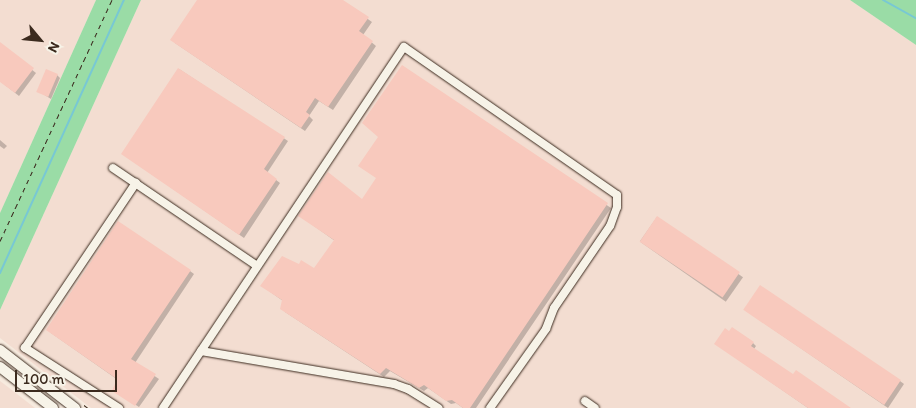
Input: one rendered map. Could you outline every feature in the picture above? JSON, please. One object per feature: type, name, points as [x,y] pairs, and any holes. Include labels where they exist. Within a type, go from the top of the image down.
[{"type":"main road","points":[[0,350],[75,408]]},
{"type":"main road","points":[[0,367],[53,408]]},
{"type":"lane","points":[[163,408],[404,46],[617,195],[617,207],[610,226],[554,308],[546,329],[490,408]]},
{"type":"lane","points":[[113,168],[258,266]]},
{"type":"lane","points":[[119,408],[25,348],[136,183]]},
{"type":"lane","points":[[201,351],[358,376],[394,384],[408,389],[438,408]]},
{"type":"lane","points":[[585,401],[595,408]]},
{"type":"path","points":[[0,241],[112,0]]},
{"type":"shaded area","points":[[0,0],[96,0],[0,213]]},
{"type":"shaded area","points":[[141,0],[850,0],[916,45],[916,408],[91,408],[0,338],[0,310]]},
{"type":"shaded area","points":[[0,381],[4,384],[35,408],[0,408]]},
{"type":"green space","points":[[96,0],[141,0],[0,310],[0,213]]},
{"type":"green space","points":[[850,0],[916,0],[916,45]]},
{"type":"building","points":[[197,0],[343,0],[369,17],[359,31],[373,41],[328,107],[315,98],[306,112],[310,115],[301,128],[170,40]]},
{"type":"building","points":[[0,42],[34,68],[15,93],[0,82]]},
{"type":"building","points":[[402,65],[608,203],[470,408],[463,408],[452,400],[446,401],[424,385],[419,388],[386,368],[380,374],[280,309],[282,300],[260,286],[282,256],[299,264],[301,260],[314,268],[334,240],[298,216],[328,172],[362,199],[376,178],[358,166],[378,137],[362,123]]},
{"type":"building","points":[[178,68],[285,137],[264,169],[277,179],[239,235],[121,154]]},
{"type":"building","points":[[46,69],[58,74],[48,97],[36,92]]},
{"type":"building","points":[[657,216],[740,272],[723,298],[640,242]]},
{"type":"building","points":[[118,221],[191,270],[131,359],[156,374],[135,406],[112,391],[117,379],[46,330]]},
{"type":"building","points":[[760,285],[901,380],[884,405],[743,310]]},
{"type":"building","points":[[732,327],[754,342],[751,346],[793,374],[796,370],[851,408],[808,408],[714,344],[725,328],[729,331]]},
{"type":"waterway","points":[[0,273],[124,0]]},
{"type":"waterway","points":[[883,0],[916,18]]}]
